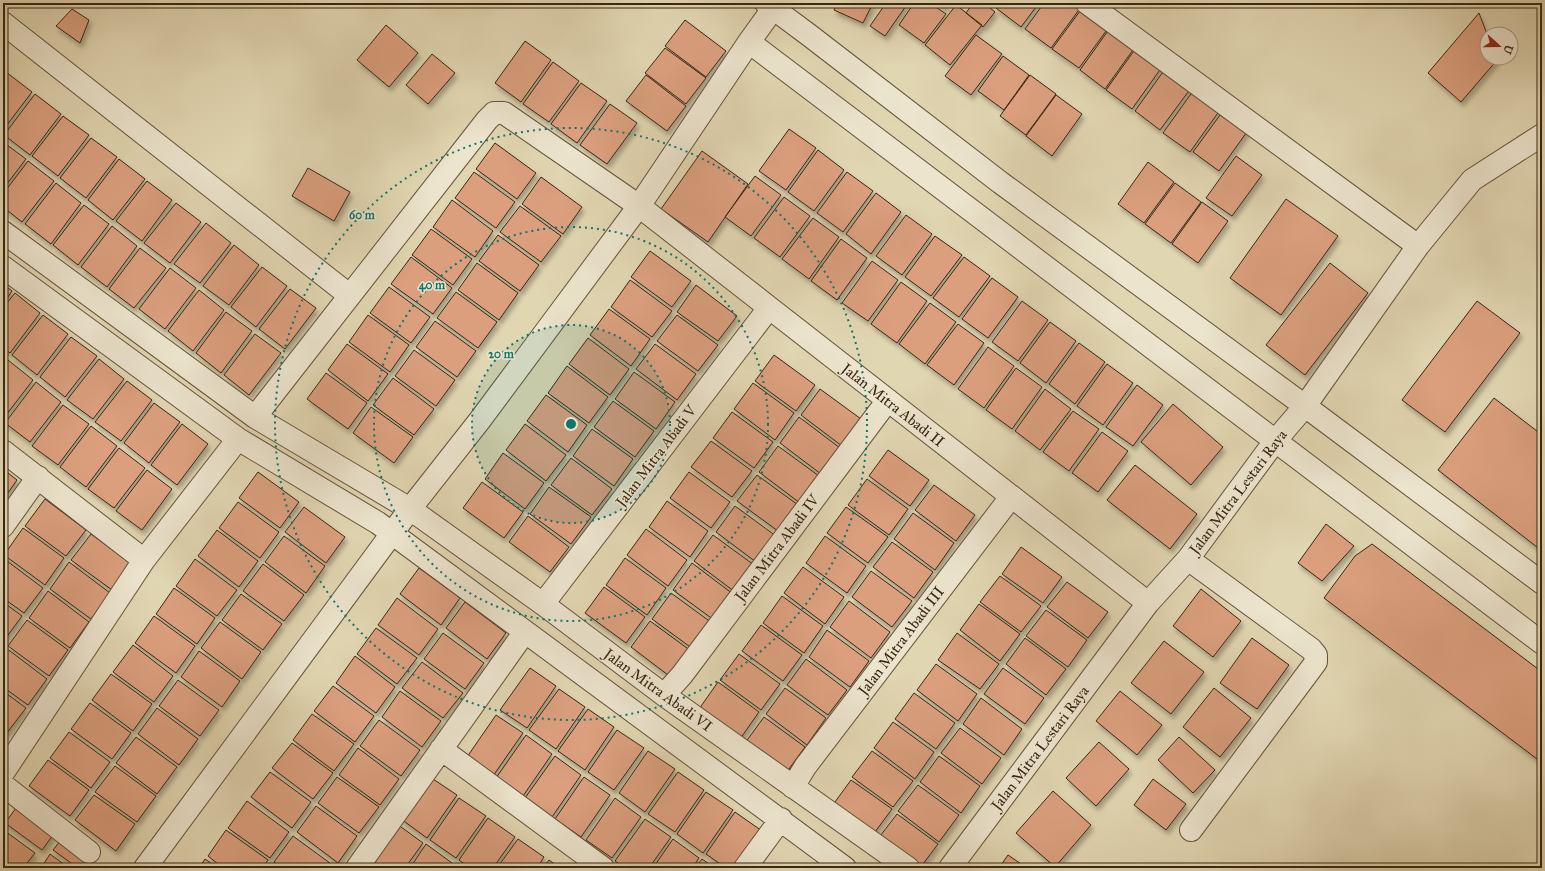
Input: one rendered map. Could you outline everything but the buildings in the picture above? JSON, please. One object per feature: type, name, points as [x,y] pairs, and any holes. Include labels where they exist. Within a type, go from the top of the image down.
[{"type":"street","points":[[1087,3],[1418,246]]},
{"type":"street","points":[[145,868],[401,522],[480,420],[639,206],[749,42],[772,5],[1001,182],[1542,583]]},
{"type":"street","points":[[3,23],[349,295],[255,417]]},
{"type":"street","points":[[749,42],[1542,643]]},
{"type":"street","name":"Jalan Mitra Abadi II","points":[[349,295],[487,120],[494,113],[504,113],[639,206],[1148,603]]},
{"type":"street","name":"Jalan Mitra Lestari Raya","points":[[950,868],[1148,603],[1188,559],[1275,441],[1305,406],[1418,246],[1472,180],[1542,135]]},
{"type":"street","points":[[3,232],[401,522],[524,633],[781,819],[845,868]]},
{"type":"street","points":[[3,267],[238,439],[378,523],[401,522]]},
{"type":"street","name":"Jalan Mitra Abadi V","points":[[543,604],[769,308]]},
{"type":"street","name":"Jalan Mitra Abadi IV","points":[[664,695],[682,675],[888,400]]},
{"type":"street","points":[[3,774],[144,560],[238,439]]},
{"type":"street","points":[[3,451],[144,560]]},
{"type":"street","points":[[3,526],[38,477]]},
{"type":"street","name":"Jalan Mitra Abadi III","points":[[793,787],[805,767],[1011,497]]},
{"type":"street","name":"Jalan Mitra Abadi VI","points":[[401,522],[543,604],[664,695],[908,868]]},
{"type":"street","points":[[1188,559],[1316,654],[1316,662],[1191,830]]},
{"type":"street","points":[[357,868],[524,633]]},
{"type":"street","points":[[441,749],[603,868]]},
{"type":"street","points":[[3,785],[90,852]]},
{"type":"street","points":[[745,868],[781,819]]}]
